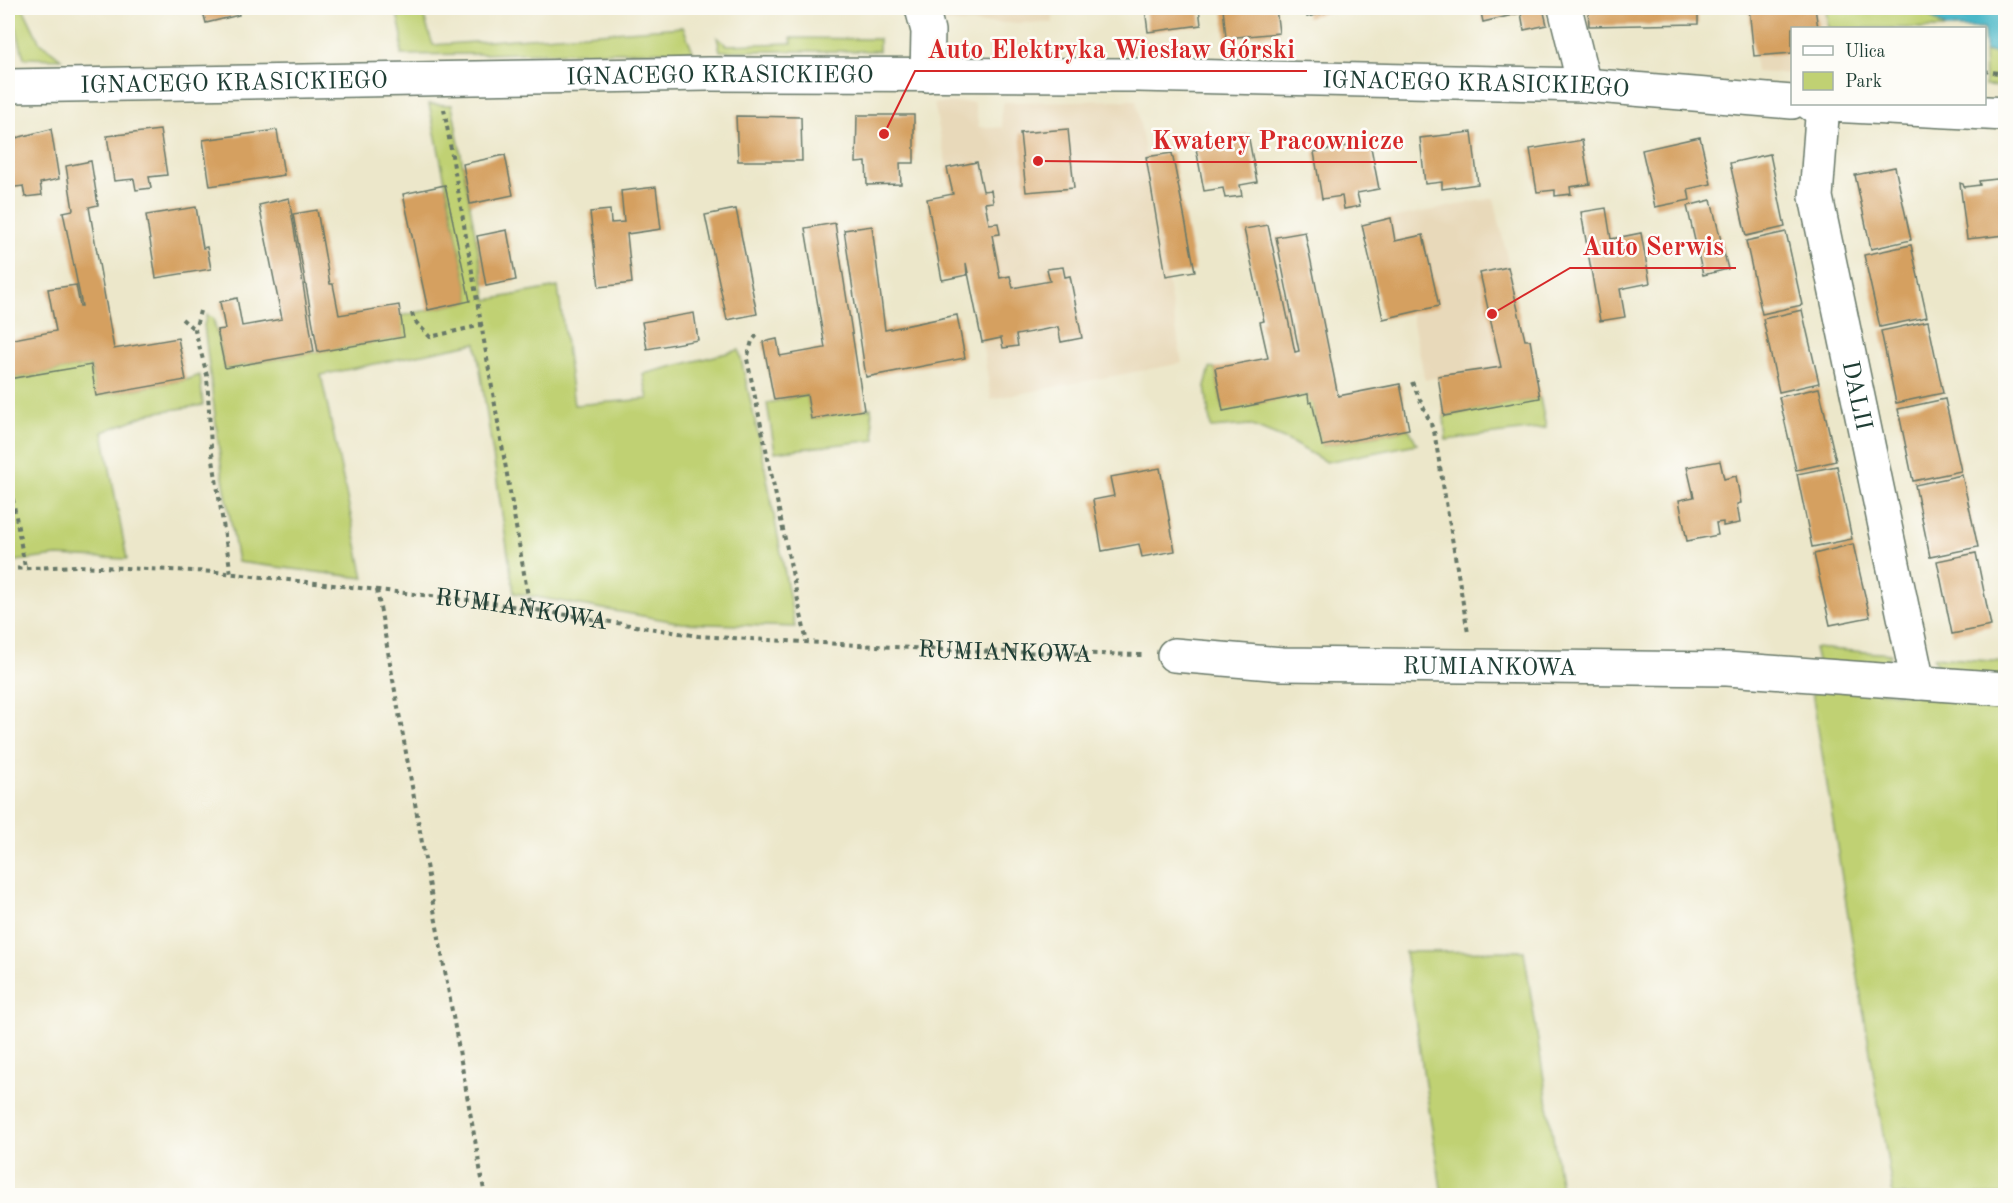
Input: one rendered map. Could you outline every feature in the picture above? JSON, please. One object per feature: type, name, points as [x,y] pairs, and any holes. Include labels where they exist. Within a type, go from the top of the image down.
[{"type":"street","points":[[922,8],[928,31],[927,75]]},
{"type":"street","points":[[1565,8],[1584,85]]},
{"type":"street","name":"IGNACEGO KRASICKIEGO","points":[[8,86],[440,79],[927,75],[1380,79],[1584,85],[1791,102]]},
{"type":"street","name":"DALII","points":[[1809,105],[1816,197],[1918,683]]},
{"type":"street","name":"IGNACEGO KRASICKIEGO","points":[[1845,105],[2006,114]]},
{"type":"street","name":"RUMIANKOWA","points":[[1174,655],[1282,664],[1727,669],[2006,689]]},
{"type":"path","points":[[1986,71],[2006,74]]},
{"type":"path","points":[[440,79],[445,121],[530,608]]},
{"type":"path","points":[[200,311],[195,330],[207,375],[211,447],[231,574]]},
{"type":"path","points":[[412,313],[414,320],[430,337],[482,326]]},
{"type":"path","points":[[182,319],[195,330]]},
{"type":"path","points":[[757,335],[752,341],[747,359],[807,643]]},
{"type":"path","points":[[1412,381],[1434,430],[1474,666]]},
{"type":"path","points":[[8,472],[25,567]]},
{"type":"path","name":"RUMIANKOWA","points":[[8,569],[77,566],[231,574],[530,608],[698,636],[967,651],[1174,655]]},
{"type":"path","points":[[377,590],[485,1196]]},
{"type":"shaded area","points":[[934,8],[1053,8],[1053,23],[938,23]]},
{"type":"shaded area","points":[[1749,8],[1826,8],[1828,27],[1791,27],[1791,74],[1756,72]]},
{"type":"shaded area","points":[[1136,100],[1182,363],[991,399],[982,342],[934,103],[974,102],[979,127],[991,128],[1002,127],[1001,112],[1004,102]]},
{"type":"shaded area","points":[[1494,198],[1525,340],[1530,340],[1540,398],[1444,416],[1438,377],[1425,380],[1391,218]]},
{"type":"green space","points":[[11,8],[23,8],[39,41],[61,59],[24,58]]},
{"type":"green space","points":[[396,8],[421,8],[433,45],[683,27],[693,51],[401,55],[402,36]]},
{"type":"green space","points":[[1826,8],[1919,8],[1945,27],[1828,27]]},
{"type":"green space","points":[[717,37],[727,45],[792,43],[791,38],[879,39],[879,51],[720,51]]},
{"type":"green space","points":[[1986,51],[2005,55],[2005,87],[1986,86]]},
{"type":"green space","points":[[429,104],[452,105],[487,300],[558,287],[574,405],[648,399],[643,374],[739,350],[762,452],[795,627],[682,623],[514,593],[476,343],[321,375],[364,578],[238,562],[222,472],[204,325],[207,315],[213,318],[225,368],[404,337],[400,316],[470,301]]},
{"type":"green space","points":[[90,365],[97,396],[186,380],[200,375],[203,405],[151,413],[103,432],[127,559],[57,556],[8,562],[8,379]]},
{"type":"green space","points":[[1210,368],[1215,368],[1223,410],[1308,394],[1322,446],[1409,429],[1417,444],[1326,462],[1289,441],[1250,425],[1211,428],[1205,386]]},
{"type":"green space","points":[[807,395],[811,419],[871,408],[875,440],[775,452],[767,403]]},
{"type":"green space","points":[[1540,398],[1546,428],[1446,440],[1444,416]]},
{"type":"green space","points":[[1814,648],[1891,654],[1883,670],[1818,666]]},
{"type":"green space","points":[[1933,657],[2005,662],[2005,679],[1942,675]]},
{"type":"green space","points":[[1811,685],[2005,703],[2005,1195],[1893,1195]]},
{"type":"green space","points":[[1524,951],[1562,1195],[1442,1195],[1405,952]]},
{"type":"water","points":[[1919,8],[2005,8],[2005,55],[1986,51],[1986,27],[1945,27]]},
{"type":"building","points":[[202,8],[237,8],[239,15],[206,23]]},
{"type":"building","points":[[707,8],[723,8],[723,9],[708,11]]},
{"type":"building","points":[[1145,8],[1199,8],[1201,25],[1148,32]]},
{"type":"building","points":[[1223,8],[1276,8],[1279,33],[1226,38]]},
{"type":"building","points":[[1305,8],[1330,8],[1331,11],[1307,17]]},
{"type":"building","points":[[1480,8],[1543,8],[1547,25],[1524,30],[1521,13],[1483,22]]},
{"type":"building","points":[[1588,8],[1698,8],[1698,24],[1589,26]]},
{"type":"building","points":[[1749,8],[1815,8],[1818,27],[1791,27],[1791,53],[1754,56]]},
{"type":"building","points":[[857,115],[914,115],[914,163],[900,163],[901,184],[867,185],[866,162],[856,163]]},
{"type":"building","points":[[736,116],[801,117],[802,161],[738,161]]},
{"type":"building","points":[[51,129],[59,179],[40,183],[42,195],[25,197],[23,186],[8,188],[8,140]]},
{"type":"building","points":[[1068,129],[1074,188],[1026,192],[1020,133]]},
{"type":"building","points":[[160,130],[167,175],[149,177],[151,188],[136,190],[134,179],[114,181],[107,136]]},
{"type":"building","points":[[277,130],[284,175],[210,186],[203,140]]},
{"type":"building","points":[[1472,132],[1478,184],[1442,189],[1442,182],[1425,184],[1420,138]]},
{"type":"building","points":[[1248,134],[1257,182],[1240,185],[1242,196],[1225,198],[1223,188],[1204,191],[1195,143]]},
{"type":"building","points":[[1700,137],[1711,184],[1688,189],[1690,200],[1655,207],[1642,150]]},
{"type":"building","points":[[1582,140],[1590,184],[1570,187],[1571,194],[1555,196],[1555,190],[1537,192],[1530,149]]},
{"type":"building","points":[[1370,142],[1379,189],[1357,193],[1360,206],[1344,209],[1342,196],[1322,199],[1314,152]]},
{"type":"building","points":[[1172,153],[1195,271],[1166,276],[1146,157]]},
{"type":"building","points":[[1770,154],[1785,227],[1746,236],[1730,163]]},
{"type":"building","points":[[505,155],[513,195],[470,204],[463,164]]},
{"type":"building","points":[[91,161],[98,205],[89,207],[114,349],[178,338],[186,380],[96,396],[91,365],[8,379],[8,340],[56,331],[48,289],[76,285],[80,306],[82,306],[63,212],[73,210],[66,166]]},
{"type":"building","points":[[977,162],[983,191],[991,190],[993,202],[985,203],[989,224],[998,223],[1000,234],[992,235],[1000,278],[1010,276],[1013,288],[1050,281],[1047,269],[1063,267],[1065,277],[1070,276],[1082,338],[1061,342],[1058,327],[1016,335],[1018,346],[1003,348],[1001,338],[982,342],[966,263],[967,275],[942,280],[927,199],[953,194],[947,168]]},
{"type":"building","points":[[1895,167],[1911,240],[1871,249],[1855,175]]},
{"type":"building","points":[[2006,178],[2006,235],[1967,239],[1960,183],[1964,187],[1980,185],[1979,181]]},
{"type":"building","points":[[445,185],[470,301],[428,310],[403,194]]},
{"type":"building","points":[[656,187],[661,229],[627,234],[632,283],[599,287],[590,212],[610,210],[611,223],[624,222],[621,191]]},
{"type":"building","points":[[289,198],[314,352],[225,368],[217,330],[225,329],[220,302],[237,298],[242,326],[282,319],[259,205]]},
{"type":"building","points":[[1711,200],[1728,269],[1703,275],[1687,206]]},
{"type":"building","points":[[196,207],[203,248],[207,247],[211,269],[156,278],[146,215]]},
{"type":"building","points":[[1606,208],[1611,239],[1641,233],[1650,283],[1620,289],[1625,317],[1600,321],[1581,212]]},
{"type":"building","points":[[736,209],[757,314],[727,320],[705,215]]},
{"type":"building","points":[[317,210],[330,284],[333,284],[339,315],[399,305],[404,337],[318,352],[293,214]]},
{"type":"building","points":[[1391,218],[1395,241],[1423,235],[1439,306],[1383,319],[1362,225]]},
{"type":"building","points":[[835,223],[864,410],[811,419],[807,395],[774,400],[763,342],[777,339],[780,356],[825,348],[805,228]]},
{"type":"building","points":[[1268,225],[1295,352],[1299,351],[1276,237],[1305,232],[1338,396],[1400,384],[1409,429],[1322,446],[1308,394],[1223,411],[1215,368],[1268,358],[1260,322],[1264,321],[1244,229]]},
{"type":"building","points":[[872,226],[885,330],[957,315],[965,358],[866,377],[844,230]]},
{"type":"building","points":[[507,230],[516,280],[486,286],[477,236]]},
{"type":"building","points":[[1786,232],[1802,305],[1762,314],[1746,241]]},
{"type":"building","points":[[1911,245],[1927,317],[1880,327],[1864,255]]},
{"type":"building","points":[[1508,267],[1525,340],[1530,340],[1540,398],[1444,416],[1438,376],[1501,367],[1480,273]]},
{"type":"building","points":[[1802,310],[1819,383],[1779,392],[1763,319]]},
{"type":"building","points":[[694,313],[698,340],[647,349],[642,322]]},
{"type":"building","points":[[1928,321],[1943,393],[1896,403],[1881,331]]},
{"type":"building","points":[[1819,388],[1836,461],[1796,470],[1779,397]]},
{"type":"building","points":[[1945,399],[1961,471],[1913,481],[1898,409]]},
{"type":"building","points":[[1720,461],[1724,479],[1736,476],[1741,503],[1737,504],[1740,523],[1723,526],[1723,522],[1716,523],[1718,535],[1687,541],[1679,500],[1694,497],[1687,467]]},
{"type":"building","points":[[1837,466],[1852,539],[1812,547],[1797,474]]},
{"type":"building","points":[[1160,468],[1175,551],[1142,557],[1139,544],[1102,551],[1093,500],[1114,496],[1110,477]]},
{"type":"building","points":[[1962,475],[1978,547],[1930,557],[1915,485]]},
{"type":"building","points":[[1853,544],[1870,617],[1830,625],[1814,554]]},
{"type":"building","points":[[1976,553],[1991,626],[1952,634],[1937,561]]},
{"type":"place","name":"Auto Elektryka Wiesław Górski","points":[[884,134]]},
{"type":"place","name":"Kwatery Pracownicze","points":[[1038,161]]},
{"type":"place","name":"Auto Serwis","points":[[1492,314]]}]
